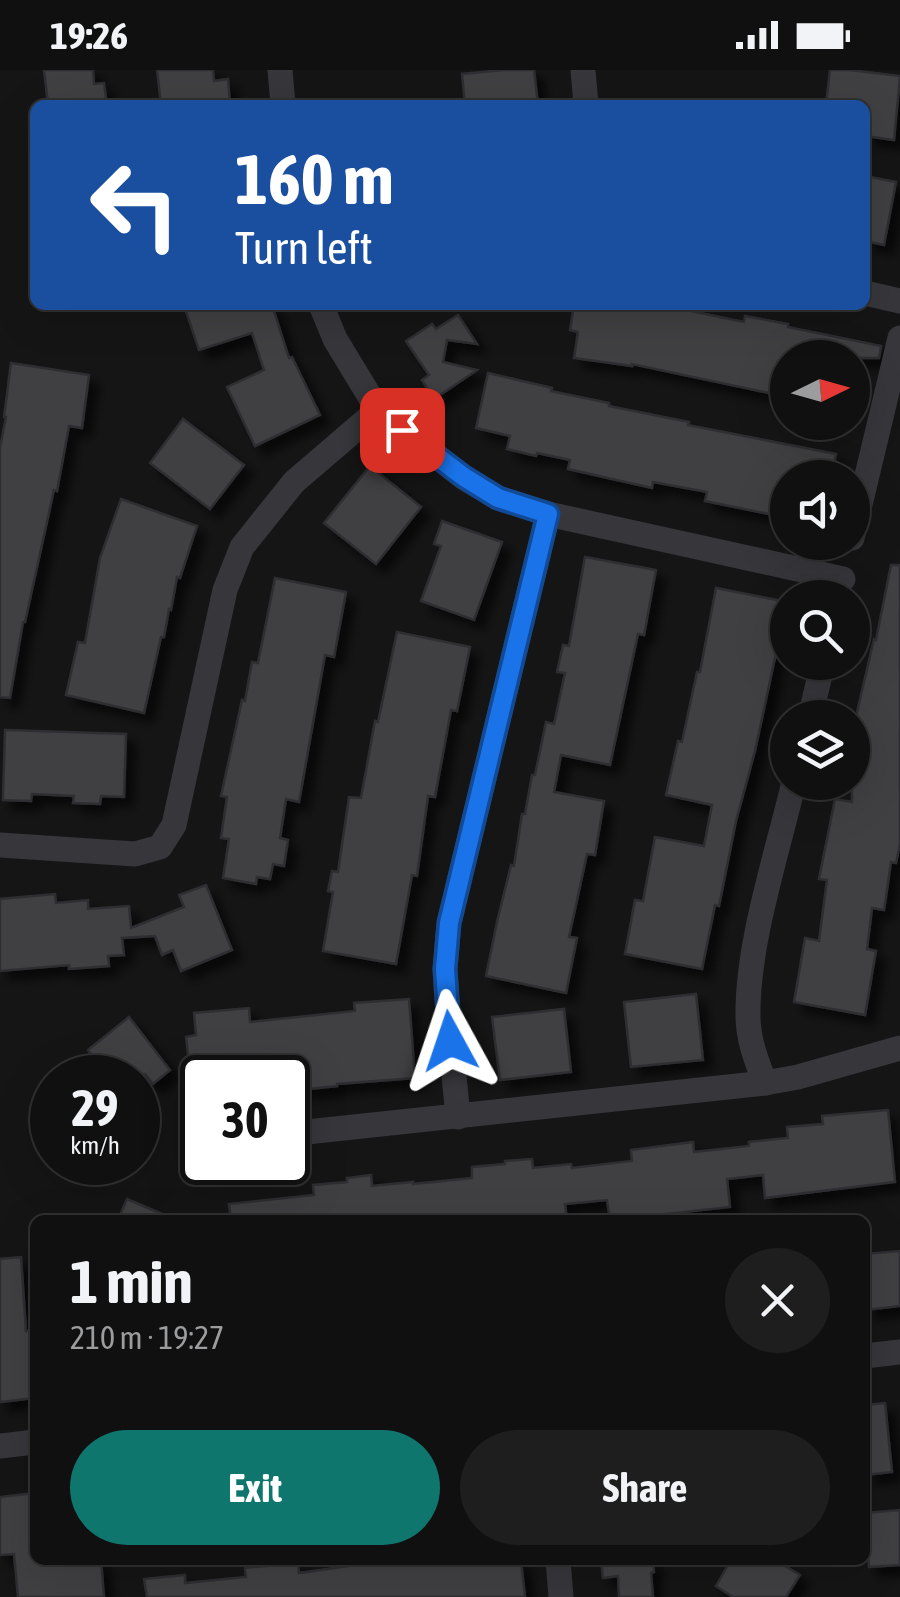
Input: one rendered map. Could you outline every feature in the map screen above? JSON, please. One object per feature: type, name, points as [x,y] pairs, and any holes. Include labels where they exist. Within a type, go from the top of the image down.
[{"type":"street","points":[[280,70],[283,100]]},
{"type":"street","points":[[583,70],[586,100]]},
{"type":"street","points":[[870,294],[900,301]]},
{"type":"street","points":[[323,310],[335,339],[378,410],[464,477],[498,498],[809,580]]},
{"type":"street","points":[[870,464],[900,338]]},
{"type":"street","points":[[0,845],[135,854],[160,847],[174,824],[225,590],[242,546],[294,482],[378,410]]},
{"type":"street","points":[[458,1116],[446,1003],[449,923],[548,514]]},
{"type":"street","points":[[765,1084],[748,1018],[755,946],[790,800]]},
{"type":"street","points":[[310,1132],[765,1084],[900,1048]]},
{"type":"street","points":[[870,1355],[900,1352]]},
{"type":"street","points":[[0,1446],[30,1443]]},
{"type":"street","points":[[558,1565],[561,1597]]},
{"type":"building","points":[[44,70],[93,70],[94,84],[104,83],[106,100],[47,100]]},
{"type":"building","points":[[157,70],[213,70],[214,81],[228,79],[230,100],[160,100]]},
{"type":"building","points":[[534,70],[537,100],[465,100],[462,74]]},
{"type":"building","points":[[830,70],[900,76],[894,140],[870,137],[870,100],[827,100]]},
{"type":"building","points":[[870,177],[896,182],[884,245],[870,242]]},
{"type":"building","points":[[186,310],[274,310],[289,358],[292,357],[320,415],[255,446],[227,387],[264,370],[252,333],[199,350]]},
{"type":"building","points":[[573,310],[691,310],[744,322],[745,316],[788,324],[852,340],[770,340],[770,393],[632,364],[574,358],[578,332],[570,330]]},
{"type":"building","points":[[458,315],[477,344],[447,340],[443,362],[477,370],[434,399],[422,380],[429,375],[406,341],[432,324],[436,329]]},
{"type":"building","points":[[870,344],[881,346],[879,358],[870,358]]},
{"type":"building","points":[[11,363],[89,375],[82,428],[69,426],[57,491],[54,490],[23,622],[10,698],[0,697],[0,448]]},
{"type":"building","points":[[488,373],[609,406],[689,422],[688,425],[836,454],[835,460],[770,460],[770,514],[705,501],[707,492],[653,482],[652,488],[568,469],[570,460],[507,449],[510,436],[476,428]]},
{"type":"building","points":[[183,419],[244,465],[210,509],[150,463]]},
{"type":"building","points":[[370,466],[421,507],[376,564],[324,523]]},
{"type":"building","points":[[121,499],[197,526],[180,578],[177,577],[144,713],[66,695],[78,642],[85,643],[100,558]]},
{"type":"building","points":[[442,521],[502,542],[474,620],[421,601],[441,546],[434,544]]},
{"type":"building","points":[[585,557],[656,570],[644,635],[638,634],[610,765],[561,755],[554,792],[604,801],[595,855],[587,854],[569,937],[577,938],[566,993],[486,976],[546,722],[554,724],[565,673],[557,672],[563,645],[569,646]]},
{"type":"building","points":[[891,565],[900,565],[900,844],[896,863],[891,862],[884,910],[872,908],[867,949],[876,951],[865,1015],[794,1002],[805,938],[819,941],[827,880],[819,879],[835,800],[870,800],[870,700],[860,700],[865,680],[870,680],[870,656]]},
{"type":"building","points":[[275,578],[346,592],[334,657],[325,655],[299,802],[286,799],[280,838],[288,840],[284,866],[273,864],[270,879],[257,877],[256,884],[223,878],[229,839],[221,838],[227,797],[221,796],[252,662],[258,663]]},
{"type":"building","points":[[716,588],[770,599],[770,680],[702,969],[625,954],[635,900],[643,901],[655,837],[704,846],[712,805],[666,795],[700,672]]},
{"type":"building","points":[[397,632],[470,647],[457,711],[451,710],[435,797],[428,796],[417,876],[412,875],[396,964],[323,951],[333,892],[328,891],[332,871],[338,872],[349,797],[361,798]]},
{"type":"building","points":[[5,730],[126,734],[124,797],[101,796],[100,804],[73,803],[74,796],[32,794],[31,801],[3,800]]},
{"type":"building","points":[[206,885],[232,950],[181,971],[173,950],[162,955],[155,936],[122,938],[124,955],[108,956],[109,966],[0,971],[0,899],[55,894],[56,903],[88,900],[88,909],[129,906],[131,928],[184,907],[179,895]]},
{"type":"building","points":[[696,994],[703,1060],[631,1067],[624,1002]]},
{"type":"building","points":[[409,999],[415,1078],[310,1089],[310,1055],[188,1055],[186,1037],[196,1035],[194,1013],[249,1008],[250,1022],[355,1011],[354,1003]]},
{"type":"building","points":[[564,1009],[571,1072],[500,1080],[492,1017]]},
{"type":"building","points":[[129,1017],[158,1055],[92,1055],[88,1050]]},
{"type":"building","points":[[160,1057],[170,1070],[160,1078]]},
{"type":"building","points":[[888,1110],[895,1182],[765,1198],[763,1175],[727,1179],[730,1207],[665,1215],[609,1215],[607,1200],[565,1204],[566,1215],[230,1215],[229,1204],[314,1195],[313,1185],[347,1182],[347,1178],[371,1175],[372,1186],[413,1184],[472,1178],[472,1167],[505,1161],[532,1159],[533,1168],[571,1164],[572,1168],[632,1161],[631,1150],[693,1142],[694,1152],[749,1146],[749,1142],[788,1138],[787,1127],[823,1124],[822,1116]]},
{"type":"building","points":[[127,1199],[164,1215],[120,1215]]},
{"type":"building","points":[[900,1251],[900,1306],[870,1309],[870,1254]]},
{"type":"building","points":[[21,1257],[26,1331],[30,1331],[30,1399],[0,1402],[0,1259]]},
{"type":"building","points":[[885,1403],[892,1472],[870,1474],[870,1404]]},
{"type":"building","points":[[30,1494],[30,1565],[101,1565],[104,1597],[18,1597],[14,1554],[0,1555],[0,1497]]},
{"type":"building","points":[[900,1510],[900,1565],[869,1567],[870,1513]]},
{"type":"building","points":[[277,1565],[298,1565],[299,1573],[355,1565],[522,1565],[525,1597],[147,1597],[144,1579],[185,1575],[185,1583],[246,1577],[245,1568]]},
{"type":"building","points":[[602,1565],[653,1565],[653,1597],[619,1597],[618,1576],[603,1578]]},
{"type":"building","points":[[728,1565],[783,1565],[800,1575],[786,1597],[733,1597],[716,1586]]},
{"type":"route","points":[[402,430],[498,498],[548,514],[449,923],[445,969],[450,1041]]}]
